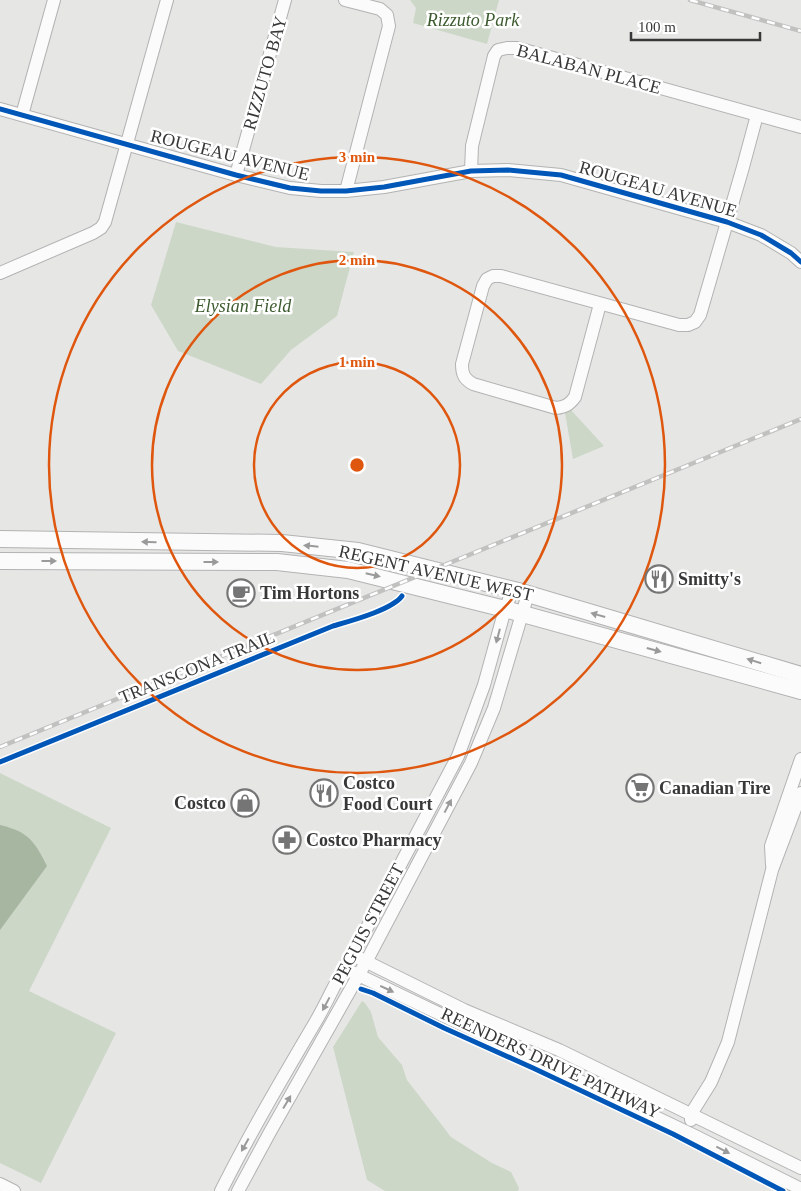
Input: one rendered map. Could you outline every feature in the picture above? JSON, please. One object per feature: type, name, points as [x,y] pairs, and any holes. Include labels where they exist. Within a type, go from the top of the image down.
[{"type":"main road","name":"REGENT AVENUE WEST","points":[[0,539],[282,543],[358,551],[520,592],[801,675]]},
{"type":"main road","points":[[187,542],[188,562]]},
{"type":"main road","name":"REGENT AVENUE WEST","points":[[0,561],[277,562],[348,570],[505,609],[801,690]]},
{"type":"street","points":[[22,115],[54,0]]},
{"type":"street","points":[[0,273],[101,228],[106,222],[167,0]]},
{"type":"street","name":"RIZZUTO BAY","points":[[236,175],[286,0]]},
{"type":"street","points":[[345,0],[380,9],[387,15],[389,26],[346,191]]},
{"type":"street","name":"BALABAN PLACE","points":[[472,171],[472,146],[494,56],[498,50],[507,48],[517,48],[801,127]]},
{"type":"street","name":"ROUGEAU AVENUE","points":[[0,109],[236,175],[290,188],[346,191],[384,187],[472,171],[508,170],[561,176],[726,222],[761,235],[791,253],[801,262]]},
{"type":"street","points":[[600,304],[575,397],[571,403],[564,407],[556,408],[473,384],[466,380],[462,373],[462,364],[483,286],[486,279],[493,276],[500,276],[679,325],[688,325],[695,322],[700,315],[757,115]]},
{"type":"street","name":"PEGUIS STREET","points":[[221,1191],[269,1102],[327,1002],[343,968],[353,954],[458,756],[484,686],[505,609],[520,592]]},
{"type":"street","name":"PEGUIS STREET","points":[[238,1191],[357,975],[366,962],[472,763],[485,735],[501,689],[522,614],[520,592]]},
{"type":"street","points":[[772,870],[771,846],[801,759]]},
{"type":"street","points":[[693,1135],[691,1114],[711,1082],[728,1042],[772,870],[801,793]]},
{"type":"street","points":[[353,954],[464,1010],[560,1050],[801,1168]]},
{"type":"street","points":[[343,968],[693,1135],[801,1189]]},
{"type":"street","points":[[0,1184],[14,1191]]},
{"type":"green space","name":"Rizzuto Park","points":[[410,0],[499,0],[487,44],[413,23],[416,8]]},
{"type":"green space","name":"Elysian Field","points":[[176,222],[276,247],[354,252],[337,316],[291,350],[261,384],[178,351],[151,305]]},
{"type":"green space","points":[[571,410],[604,446],[573,459],[565,413]]},
{"type":"green space","points":[[0,773],[111,828],[29,991],[116,1033],[41,1183],[0,1163]]},
{"type":"green space","points":[[362,1001],[371,1012],[378,1037],[402,1065],[407,1080],[451,1137],[492,1163],[511,1172],[519,1188],[518,1191],[385,1191],[367,1180],[333,1047]]},
{"type":"shaded area","points":[[0,825],[24,834],[34,844],[47,866],[0,930]]},
{"type":"railway","points":[[690,0],[801,31]]},
{"type":"railway","points":[[0,747],[801,419]]},
{"type":"cycle path","points":[[0,109],[236,175],[290,188],[346,191],[384,187],[471,171],[508,170],[561,175],[727,222],[761,235],[791,253],[801,262]]},
{"type":"cycle path","name":"TRANSCONA TRAIL","points":[[0,762],[333,626],[380,610],[397,601],[402,596]]},
{"type":"cycle path","name":"REENDERS DRIVE PATHWAY","points":[[361,989],[673,1134],[783,1191]]},
{"type":"place","name":"Smitty's","points":[[659,579]]},
{"type":"place","name":"Tim Hortons","points":[[241,593]]},
{"type":"place","name":"Canadian Tire","points":[[640,788]]},
{"type":"place","name":"Costco Food Court","points":[[324,793]]},
{"type":"place","name":"Costco","points":[[245,803]]},
{"type":"place","name":"Costco Pharmacy","points":[[287,840]]}]
